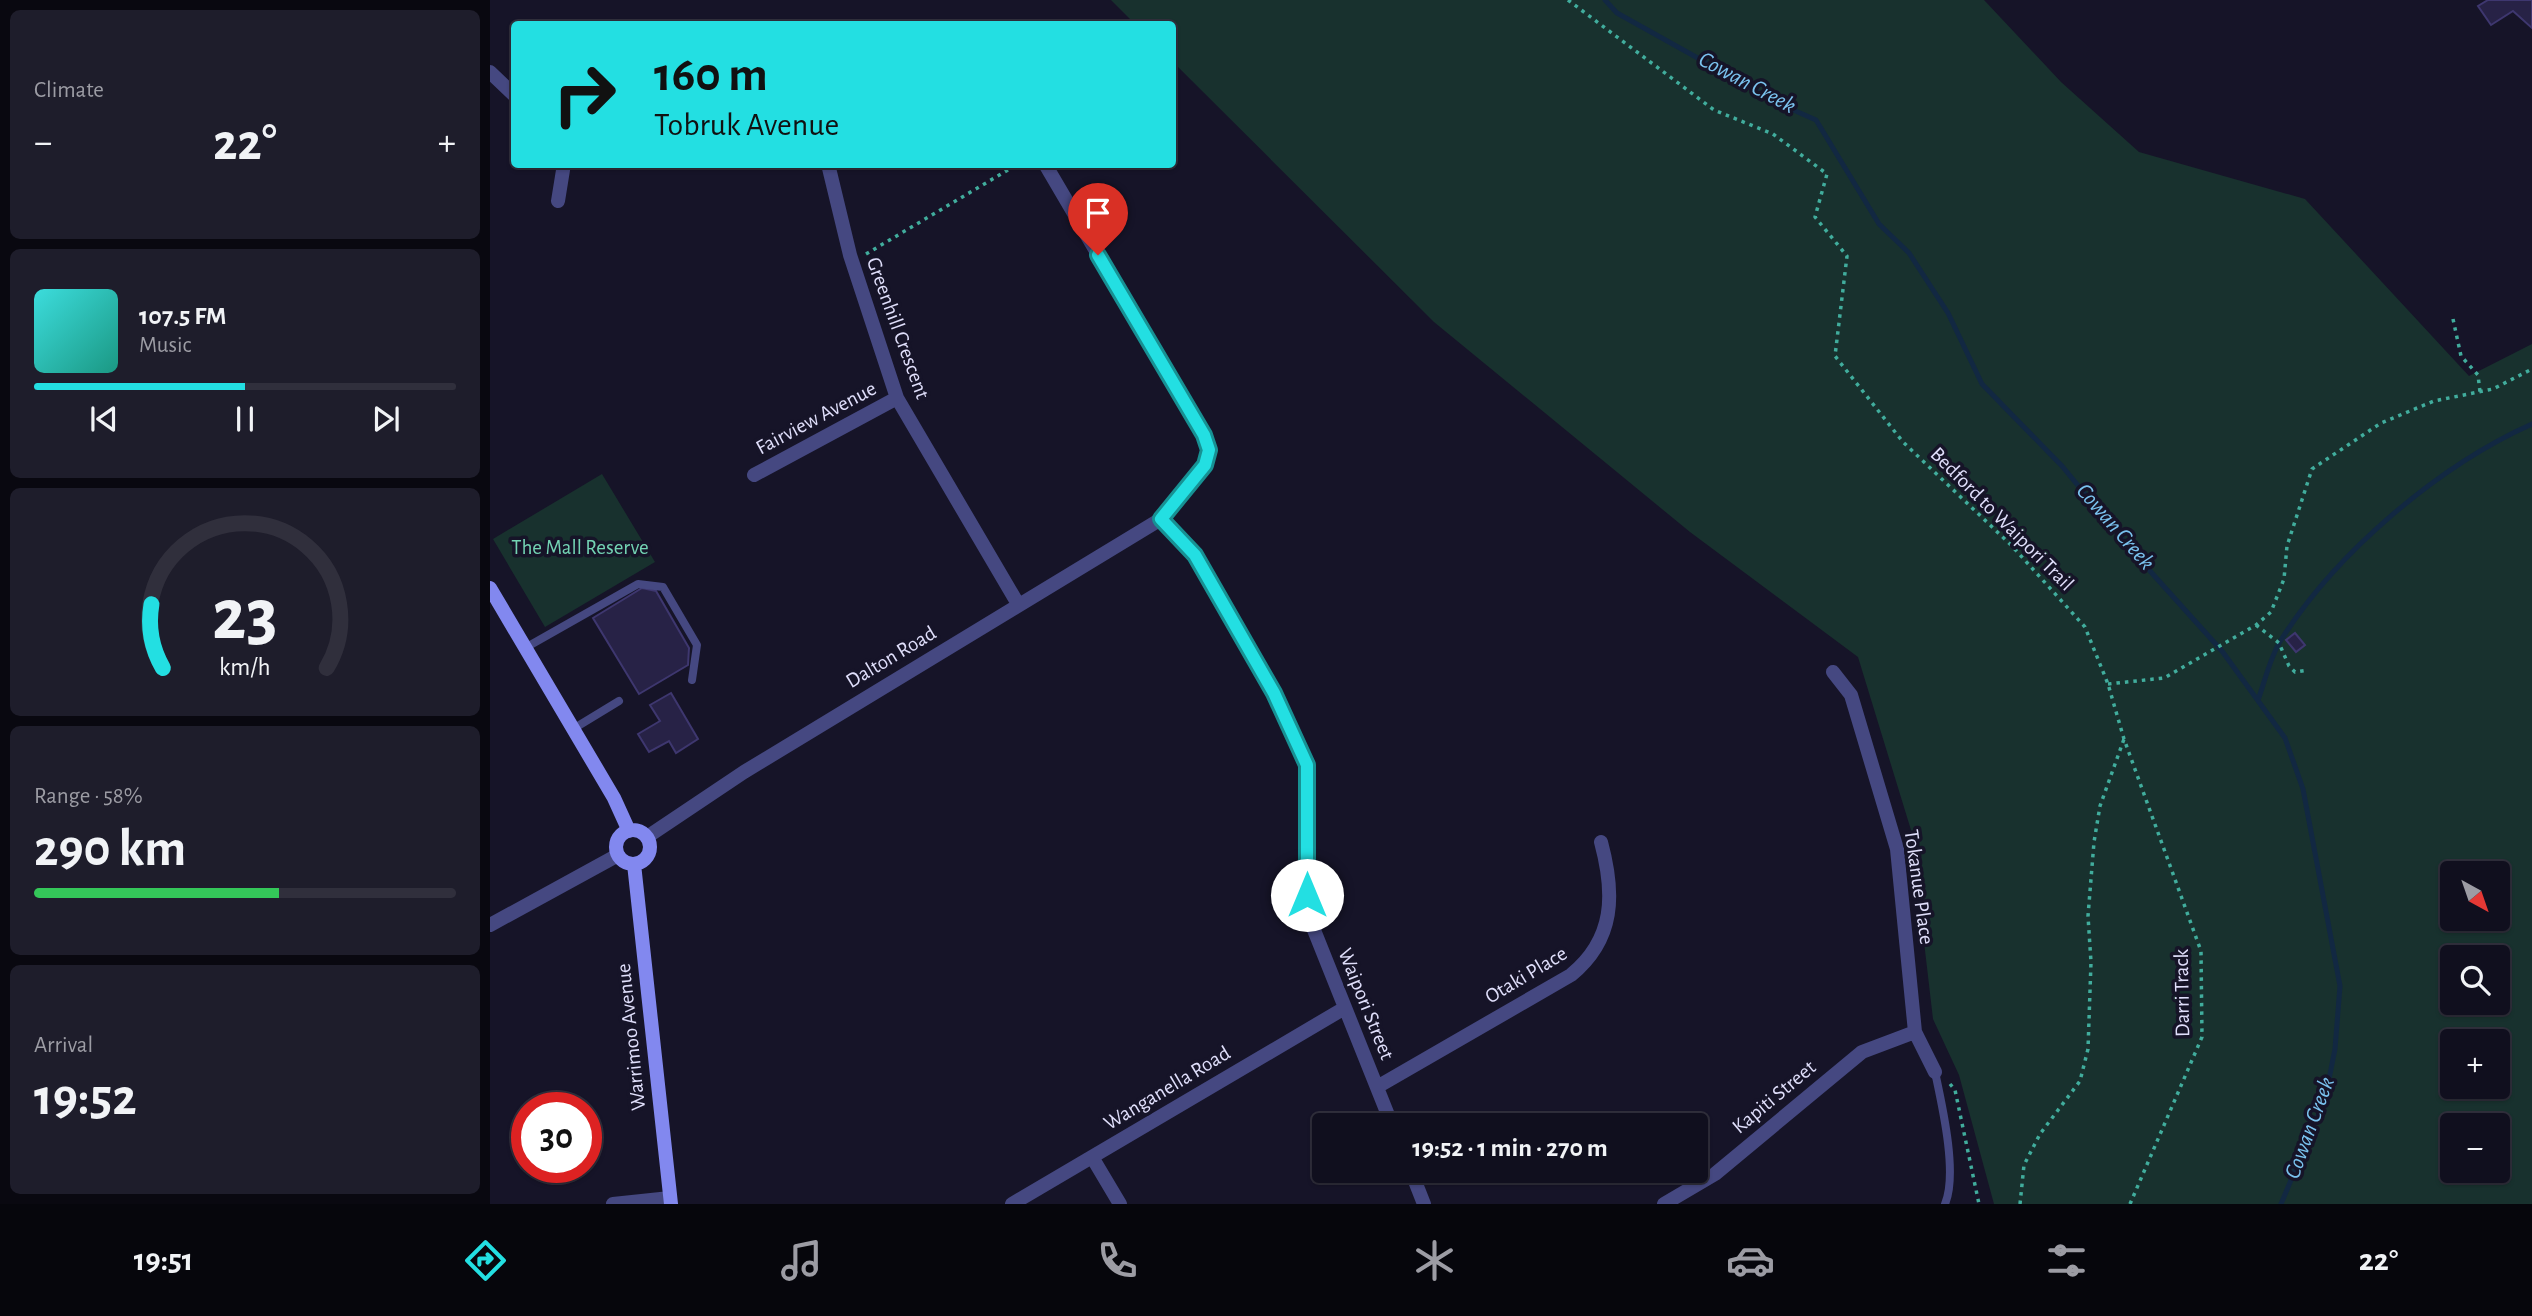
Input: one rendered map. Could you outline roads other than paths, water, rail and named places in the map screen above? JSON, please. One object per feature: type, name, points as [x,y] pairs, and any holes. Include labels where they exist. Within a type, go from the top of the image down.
[{"type":"street","points":[[490,72],[511,92]]},
{"type":"street","points":[[558,201],[563,168]]},
{"type":"street","name":"Greenhill Crescent","points":[[829,168],[852,262],[897,398],[1018,604]]},
{"type":"street","points":[[1047,168],[1204,435],[1209,450],[1205,465],[1161,519]]},
{"type":"street","name":"Fairview Avenue","points":[[754,475],[897,398]]},
{"type":"street","name":"Dalton Road","points":[[647,837],[744,772],[1161,519]]},
{"type":"street","name":"Waipori Street","points":[[1161,519],[1195,555],[1274,693],[1307,765],[1307,895],[1312,925],[1343,1009],[1387,1113]]},
{"type":"street","points":[[490,588],[629,831]]},
{"type":"street","name":"Tokanue Place","points":[[1833,672],[1851,695],[1897,849],[1915,1032],[1935,1072]]},
{"type":"street","points":[[629,831],[640,832],[647,837],[650,844],[648,856],[634,864],[624,861],[618,855],[617,842],[629,831]]},
{"type":"street","name":"Otaki Place","points":[[1377,1087],[1571,975],[1589,960],[1601,943],[1607,925],[1608,869],[1601,842]]},
{"type":"street","points":[[490,925],[618,855]]},
{"type":"street","name":"Warrimoo Avenue","points":[[634,864],[671,1201]]},
{"type":"street","name":"Wanganella Road","points":[[1012,1204],[1343,1009]]},
{"type":"street","name":"Kapiti Street","points":[[1664,1204],[1714,1174],[1862,1052],[1915,1032]]},
{"type":"street","points":[[1092,1157],[1120,1204]]},
{"type":"street","points":[[1416,1183],[1424,1204]]},
{"type":"street","points":[[613,1204],[671,1201]]},
{"type":"lane","points":[[525,648],[638,584],[663,587],[697,645],[692,680]]},
{"type":"lane","points":[[573,729],[619,701]]},
{"type":"lane","points":[[1935,1072],[1942,1106],[1951,1191],[1945,1204]]},
{"type":"waterway","name":"Cowan Creek","points":[[1605,0],[1617,13],[1782,105],[1816,120],[1879,224],[1909,253],[1948,313],[1982,384],[2062,466],[2132,551],[2222,651],[2285,738],[2303,789],[2340,986],[2335,1049],[2325,1099],[2281,1204]]},
{"type":"waterway","points":[[2258,700],[2281,640],[2330,575],[2360,544],[2392,515],[2461,463],[2532,424]]},
{"type":"park label","name":"The Mall Reserve","points":[[580,547]]}]
